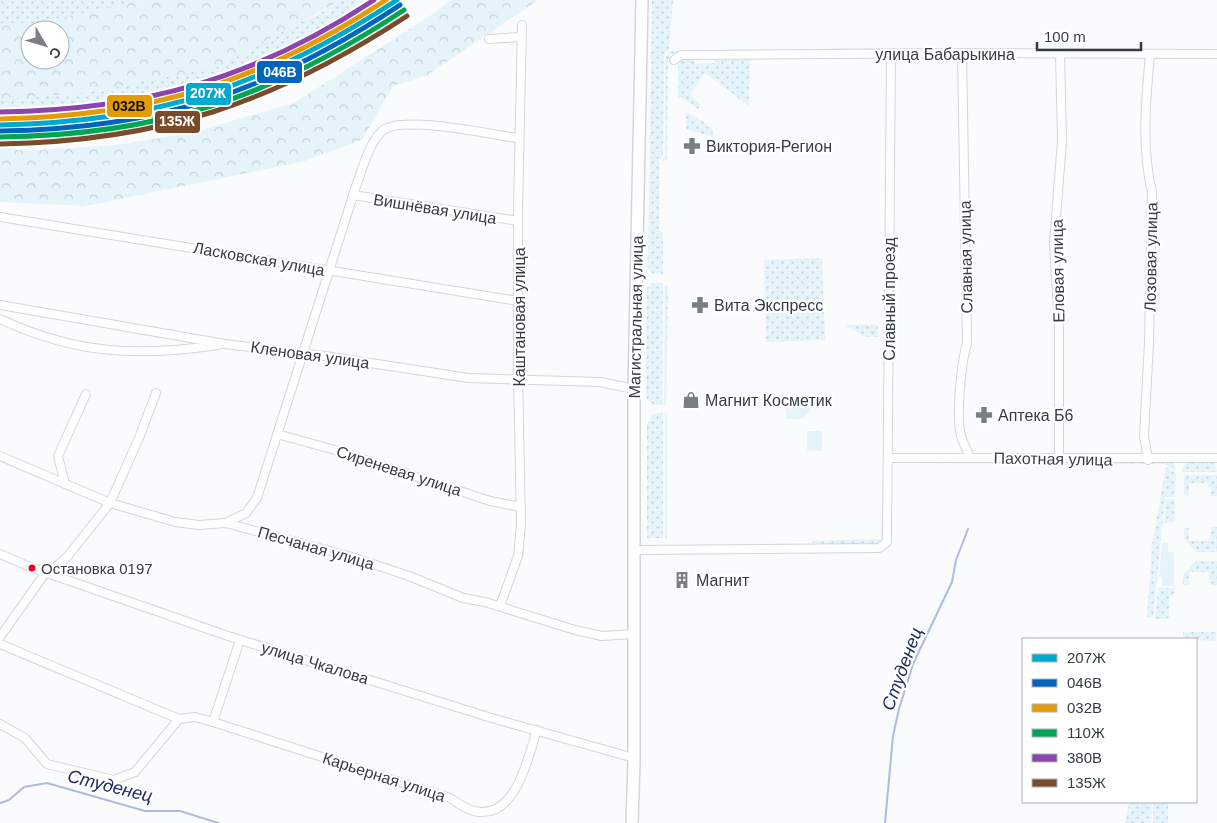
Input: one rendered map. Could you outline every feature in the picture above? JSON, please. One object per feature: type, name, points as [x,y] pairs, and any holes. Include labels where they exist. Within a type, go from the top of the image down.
[{"type":"main road","name":"Магистральная улица","points":[[632,823],[634,758],[634,388],[642,0]]},
{"type":"street","name":"Каштановая улица","points":[[500,606],[518,556],[521,507],[518,381],[518,138],[520,37],[522,25]]},
{"type":"street","points":[[488,39],[520,37]]},
{"type":"street","name":"улица Бабарыкина","points":[[674,60],[681,55],[891,53],[1217,54]]},
{"type":"street","name":"Славный проезд","points":[[634,550],[879,548],[886,545],[888,539],[891,53]]},
{"type":"street","name":"Славная улица","points":[[962,53],[967,343],[962,363],[961,437],[968,451],[969,458]]},
{"type":"street","name":"Еловая улица","points":[[1059,458],[1059,328],[1054,243],[1062,141],[1060,54]]},
{"type":"street","name":"Лозовая улица","points":[[1148,460],[1144,436],[1150,343],[1152,192],[1146,169],[1146,98],[1150,54]]},
{"type":"street","points":[[226,523],[244,514],[254,503],[304,354],[365,160],[377,138],[388,127],[409,124],[518,138]]},
{"type":"street","name":"Вишнёвая улица","points":[[354,196],[518,221]]},
{"type":"street","name":"Ласковская улица","points":[[0,217],[518,301]]},
{"type":"street","name":"Кленовая улица","points":[[0,305],[225,344],[468,378],[600,382],[622,388],[634,388]]},
{"type":"street","points":[[0,318],[65,343],[98,350],[162,351],[225,344]]},
{"type":"street","points":[[0,638],[46,572],[57,566],[67,557],[110,503],[139,438],[156,393]]},
{"type":"street","points":[[65,484],[58,456],[86,394]]},
{"type":"street","name":"Сиреневая улица","points":[[277,434],[344,453],[490,501],[521,507]]},
{"type":"street","name":"Песчаная улица","points":[[0,456],[110,503],[183,524],[226,523],[352,557],[409,576],[462,598],[500,606],[575,630],[602,636],[634,634]]},
{"type":"street","name":"Пахотная улица","points":[[888,458],[1148,460],[1217,458]]},
{"type":"street","name":"улица Чкалова","points":[[0,554],[240,640],[634,758]]},
{"type":"street","points":[[213,722],[240,640]]},
{"type":"street","name":"Карьерная улица","points":[[0,644],[179,719],[196,717],[213,722],[450,798],[467,808],[481,812],[504,803],[518,786],[537,730]]},
{"type":"street","points":[[0,724],[24,738],[47,764],[114,780],[135,772],[179,719]]},
{"type":"green space","points":[[0,0],[143,0],[50,20],[20,20],[20,23],[0,23]]},
{"type":"green space","points":[[143,0],[341,0],[217,67],[86,93],[0,99],[0,23],[20,23],[20,70],[70,70],[70,20],[50,20]]},
{"type":"green space","points":[[341,0],[377,0],[303,44],[220,81],[130,105],[37,115],[0,114],[0,99],[86,93],[314,17]]},
{"type":"green space","points":[[451,0],[538,0],[426,76],[393,86],[362,140],[301,162],[86,206],[0,202],[0,147],[24,151],[116,145],[191,133],[294,103],[430,16]]},
{"type":"green space","points":[[652,0],[673,0],[669,49],[664,56],[663,155],[659,161],[659,230],[663,234],[663,274],[653,274],[648,267]]},
{"type":"green space","points":[[952,48],[670,54],[668,60],[667,159],[661,162],[665,157],[665,58],[670,51]]},
{"type":"green space","points":[[692,58],[696,64],[714,63],[717,58],[750,59],[749,106],[705,73],[690,94],[701,105],[698,109],[681,97],[678,98],[678,61]]},
{"type":"green space","points":[[686,111],[712,128],[713,137],[686,129]]},
{"type":"green space","points":[[822,258],[825,340],[766,342],[764,260]]},
{"type":"green space","points":[[652,283],[663,283],[662,405],[653,405],[646,398],[647,288]]},
{"type":"green space","points":[[665,285],[668,289],[666,405],[664,405]]},
{"type":"green space","points":[[845,325],[878,325],[878,337],[865,337]]},
{"type":"green space","points":[[785,402],[817,402],[803,419],[787,419]]},
{"type":"green space","points":[[663,413],[663,538],[647,538],[647,424],[652,415]]},
{"type":"green space","points":[[665,413],[667,417],[667,538],[665,538]]},
{"type":"green space","points":[[807,431],[822,431],[822,451],[807,450]]},
{"type":"green space","points":[[921,461],[1172,463],[1175,465],[1176,472],[1165,464],[917,463]]},
{"type":"green space","points":[[1187,463],[1215,463],[1217,472],[1182,472],[1183,466]]},
{"type":"green space","points":[[1166,467],[1176,474],[1175,497],[1165,497],[1153,620],[1152,622],[1153,617],[1147,617],[1152,545]]},
{"type":"green space","points":[[1184,475],[1217,475],[1217,496],[1211,496],[1211,488],[1208,483],[1189,483],[1189,496],[1184,495]]},
{"type":"green space","points":[[883,480],[884,540],[881,545],[814,545],[812,541],[881,539]]},
{"type":"green space","points":[[1166,499],[1175,499],[1175,521],[1164,524]]},
{"type":"green space","points":[[1211,527],[1217,527],[1217,552],[1196,552],[1184,538],[1184,528],[1189,528],[1189,541],[1208,541],[1211,535]]},
{"type":"green space","points":[[1162,543],[1168,543],[1168,551],[1174,553],[1174,586],[1162,586],[1162,577],[1159,577]]},
{"type":"green space","points":[[1196,561],[1217,561],[1217,585],[1211,585],[1208,572],[1189,572],[1189,585],[1183,585],[1183,575]]},
{"type":"green space","points":[[1158,588],[1175,588],[1174,594],[1169,595],[1169,617],[1166,619],[1155,619]]},
{"type":"green space","points":[[1183,632],[1216,632],[1216,639],[1214,641],[1183,638]]},
{"type":"green space","points":[[1129,803],[1152,803],[1151,823],[1125,823]]},
{"type":"green space","points":[[1153,803],[1168,803],[1168,823],[1153,823]]},
{"type":"waterway","name":"Студенец","points":[[885,823],[893,736],[899,709],[913,664],[952,582],[956,560],[968,529]]},
{"type":"waterway","name":"Студенец","points":[[0,803],[9,800],[24,787],[47,783],[145,811],[180,811],[218,823]]},
{"type":"transit line","name":"380В","points":[[0,112],[52,110],[102,105],[149,97],[196,85],[241,70],[285,51],[330,27],[374,0]]},
{"type":"transit line","name":"032В","points":[[0,119],[106,111],[155,102],[202,89],[248,73],[294,53],[340,29],[386,0]]},
{"type":"transit line","name":"207Ж","points":[[0,125],[57,122],[110,116],[160,107],[208,94],[255,77],[302,55],[349,30],[397,0]]},
{"type":"transit line","name":"046В","points":[[0,131],[57,129],[111,123],[161,113],[210,100],[258,83],[304,61],[352,35],[400,5]]},
{"type":"transit line","name":"110Ж","points":[[0,137],[58,135],[112,129],[163,119],[212,106],[260,88],[307,67],[355,41],[404,10]]},
{"type":"transit line","name":"135Ж","points":[[0,144],[58,141],[113,135],[164,125],[214,111],[262,94],[310,72],[407,16]]},
{"type":"place","name":"Виктория-Регион","points":[[692,146]]},
{"type":"place","name":"Вита Экспресс","points":[[700,305]]},
{"type":"place","name":"Магнит Косметик","points":[[691,400]]},
{"type":"place","name":"Аптека Б6","points":[[984,415]]},
{"type":"place","name":"Остановка 0197","points":[[32,568]]},
{"type":"place","name":"Магнит","points":[[682,580]]}]
